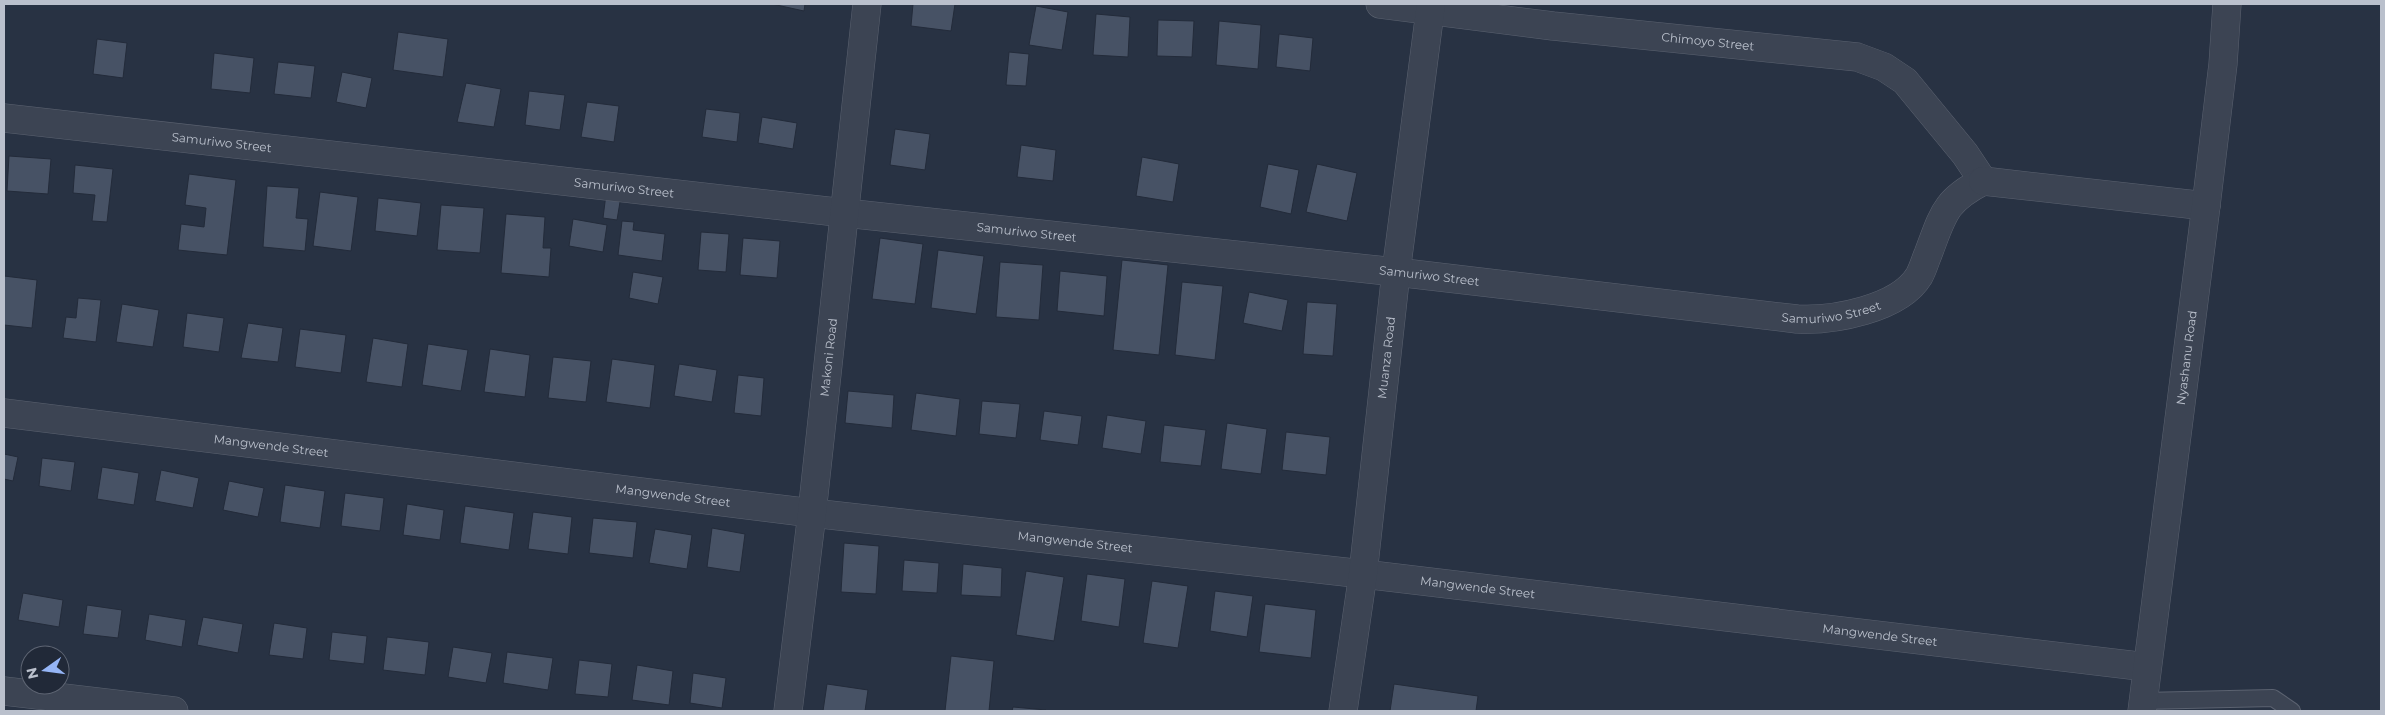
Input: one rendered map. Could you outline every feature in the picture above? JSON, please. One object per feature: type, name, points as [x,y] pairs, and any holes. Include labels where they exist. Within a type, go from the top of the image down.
[{"type":"street","name":"Makoni Road","points":[[788,711],[812,513],[867,4]]},
{"type":"street","name":"Chimoyo Street","points":[[1380,4],[1431,7],[1553,26],[1857,57],[1884,67],[1905,81],[1965,154],[1984,181]]},
{"type":"street","name":"Nyashanu Road","points":[[2142,706],[2206,206],[2223,64],[2227,4]]},
{"type":"street","name":"Muanza Road","points":[[1343,711],[1363,574],[1396,272],[1431,7]]},
{"type":"street","name":"Samuriwo Street","points":[[4,118],[1817,320],[1841,317],[1897,297],[1909,289],[1920,275],[1945,209],[1958,196],[1984,181]]},
{"type":"street","points":[[1984,181],[2206,206]]},
{"type":"street","name":"Mangwende Street","points":[[4,413],[812,513],[1363,574],[2148,667]]},
{"type":"street","points":[[4,691],[174,711]]},
{"type":"lane","points":[[2142,706],[2273,698],[2292,711]]},
{"type":"building","points":[[772,4],[805,4],[804,11]]},
{"type":"building","points":[[913,4],[955,4],[951,31],[911,26]]},
{"type":"building","points":[[1036,6],[1068,12],[1062,50],[1029,45]]},
{"type":"building","points":[[1096,14],[1130,17],[1128,57],[1093,55]]},
{"type":"building","points":[[1158,20],[1194,21],[1192,57],[1157,56]]},
{"type":"building","points":[[1219,21],[1261,25],[1258,69],[1216,65]]},
{"type":"building","points":[[398,32],[448,39],[443,77],[393,70]]},
{"type":"building","points":[[1279,34],[1313,38],[1310,71],[1276,67]]},
{"type":"building","points":[[97,39],[127,43],[123,78],[93,74]]},
{"type":"building","points":[[1009,52],[1029,54],[1026,86],[1006,85]]},
{"type":"building","points":[[214,53],[254,58],[250,93],[211,89]]},
{"type":"building","points":[[278,62],[315,66],[311,98],[274,94]]},
{"type":"building","points":[[342,72],[372,78],[366,108],[336,102]]},
{"type":"building","points":[[466,83],[501,89],[494,127],[457,122]]},
{"type":"building","points":[[529,91],[565,95],[560,130],[525,125]]},
{"type":"building","points":[[587,102],[619,106],[614,142],[581,137]]},
{"type":"building","points":[[706,109],[740,113],[737,142],[702,137]]},
{"type":"building","points":[[762,117],[797,123],[793,149],[758,143]]},
{"type":"building","points":[[895,129],[930,134],[925,170],[890,165]]},
{"type":"building","points":[[1021,145],[1056,150],[1053,181],[1017,177]]},
{"type":"building","points":[[9,156],[51,159],[48,194],[7,191]]},
{"type":"building","points":[[1142,157],[1179,164],[1173,202],[1136,196]]},
{"type":"building","points":[[1268,164],[1299,170],[1291,214],[1260,207]]},
{"type":"building","points":[[1317,164],[1357,173],[1347,221],[1306,212]]},
{"type":"building","points":[[75,165],[113,169],[107,222],[92,221],[95,195],[73,193]]},
{"type":"building","points":[[189,174],[236,180],[227,255],[178,250],[181,224],[204,227],[206,208],[185,205]]},
{"type":"building","points":[[267,186],[299,188],[296,218],[308,219],[305,251],[263,247]]},
{"type":"building","points":[[320,192],[358,197],[351,251],[313,246]]},
{"type":"building","points":[[606,194],[621,196],[617,220],[603,218]]},
{"type":"building","points":[[378,198],[421,203],[417,236],[375,231]]},
{"type":"building","points":[[441,205],[484,208],[480,253],[437,250]]},
{"type":"building","points":[[506,214],[545,217],[543,248],[551,248],[549,277],[501,273]]},
{"type":"building","points":[[573,219],[607,225],[603,252],[569,246]]},
{"type":"building","points":[[622,221],[634,222],[633,230],[665,234],[662,261],[618,255]]},
{"type":"building","points":[[701,232],[729,234],[726,272],[698,270]]},
{"type":"building","points":[[743,238],[780,241],[777,278],[740,275]]},
{"type":"building","points":[[880,238],[923,244],[915,304],[872,299]]},
{"type":"building","points":[[938,250],[984,256],[976,314],[931,308]]},
{"type":"building","points":[[1122,260],[1168,265],[1159,355],[1113,350]]},
{"type":"building","points":[[1000,262],[1043,265],[1039,320],[996,317]]},
{"type":"building","points":[[1060,271],[1107,276],[1104,316],[1057,311]]},
{"type":"building","points":[[633,272],[663,277],[658,304],[629,298]]},
{"type":"building","points":[[4,276],[37,280],[32,328],[4,325]]},
{"type":"building","points":[[1182,282],[1223,286],[1215,360],[1175,355]]},
{"type":"building","points":[[1249,292],[1288,300],[1282,331],[1243,323]]},
{"type":"building","points":[[78,298],[101,300],[96,342],[63,338],[66,317],[76,318]]},
{"type":"building","points":[[1307,302],[1337,304],[1333,356],[1303,354]]},
{"type":"building","points":[[122,304],[159,310],[153,347],[116,342]]},
{"type":"building","points":[[187,313],[224,318],[219,352],[183,347]]},
{"type":"building","points":[[248,323],[283,328],[278,362],[241,358]]},
{"type":"building","points":[[300,329],[346,335],[341,373],[295,367]]},
{"type":"building","points":[[373,338],[408,344],[402,387],[366,382]]},
{"type":"building","points":[[428,344],[468,350],[461,391],[422,385]]},
{"type":"building","points":[[490,349],[530,355],[525,397],[484,392]]},
{"type":"building","points":[[553,357],[591,361],[586,402],[548,398]]},
{"type":"building","points":[[612,359],[655,365],[650,408],[606,402]]},
{"type":"building","points":[[679,364],[717,370],[712,402],[674,396]]},
{"type":"building","points":[[738,375],[764,378],[761,416],[734,413]]},
{"type":"building","points":[[848,391],[894,395],[892,428],[845,423]]},
{"type":"building","points":[[916,393],[960,399],[956,436],[911,430]]},
{"type":"building","points":[[982,401],[1020,404],[1016,438],[979,434]]},
{"type":"building","points":[[1044,411],[1082,416],[1078,445],[1040,440]]},
{"type":"building","points":[[1107,415],[1146,421],[1141,454],[1102,448]]},
{"type":"building","points":[[1227,423],[1267,429],[1261,474],[1221,469]]},
{"type":"building","points":[[1164,425],[1206,430],[1201,466],[1160,462]]},
{"type":"building","points":[[1286,432],[1330,437],[1326,475],[1282,470]]},
{"type":"building","points":[[4,454],[18,457],[13,481],[4,479]]},
{"type":"building","points":[[42,458],[75,462],[71,491],[39,486]]},
{"type":"building","points":[[102,467],[139,473],[134,505],[97,499]]},
{"type":"building","points":[[161,470],[199,478],[193,508],[155,501]]},
{"type":"building","points":[[229,481],[264,488],[258,517],[223,510]]},
{"type":"building","points":[[285,485],[325,491],[320,528],[280,522]]},
{"type":"building","points":[[345,493],[384,498],[380,531],[341,526]]},
{"type":"building","points":[[407,504],[444,510],[440,540],[403,535]]},
{"type":"building","points":[[465,506],[514,513],[509,550],[460,543]]},
{"type":"building","points":[[533,512],[572,517],[568,554],[528,549]]},
{"type":"building","points":[[593,518],[637,522],[633,558],[589,553]]},
{"type":"building","points":[[712,528],[745,534],[740,572],[707,567]]},
{"type":"building","points":[[655,529],[692,535],[687,569],[649,563]]},
{"type":"building","points":[[844,543],[879,546],[876,594],[841,592]]},
{"type":"building","points":[[904,560],[939,563],[937,593],[902,591]]},
{"type":"building","points":[[963,564],[1002,568],[1001,597],[961,595]]},
{"type":"building","points":[[1026,571],[1064,577],[1054,641],[1016,635]]},
{"type":"building","points":[[1087,574],[1125,579],[1119,627],[1081,621]]},
{"type":"building","points":[[1152,581],[1188,586],[1178,648],[1143,643]]},
{"type":"building","points":[[1215,591],[1253,596],[1247,637],[1210,631]]},
{"type":"building","points":[[23,593],[63,600],[59,627],[18,620]]},
{"type":"building","points":[[1265,604],[1316,610],[1311,658],[1259,652]]},
{"type":"building","points":[[87,605],[122,610],[118,638],[83,634]]},
{"type":"building","points":[[149,614],[186,620],[182,647],[145,640]]},
{"type":"building","points":[[203,617],[243,624],[238,653],[197,645]]},
{"type":"building","points":[[274,623],[307,628],[303,659],[269,655]]},
{"type":"building","points":[[332,632],[367,636],[364,664],[329,660]]},
{"type":"building","points":[[387,637],[429,642],[425,675],[383,670]]},
{"type":"building","points":[[453,647],[492,653],[486,683],[448,677]]},
{"type":"building","points":[[507,652],[553,658],[548,690],[503,683]]},
{"type":"building","points":[[951,656],[994,661],[989,711],[945,711]]},
{"type":"building","points":[[579,660],[612,664],[608,697],[575,694]]},
{"type":"building","points":[[637,665],[673,671],[669,705],[632,700]]},
{"type":"building","points":[[693,673],[726,678],[722,708],[690,703]]},
{"type":"building","points":[[827,684],[868,690],[865,711],[823,711]]},
{"type":"building","points":[[1394,684],[1478,696],[1476,711],[1390,711]]},
{"type":"building","points":[[1013,707],[1046,710],[1046,711],[1012,711]]}]
